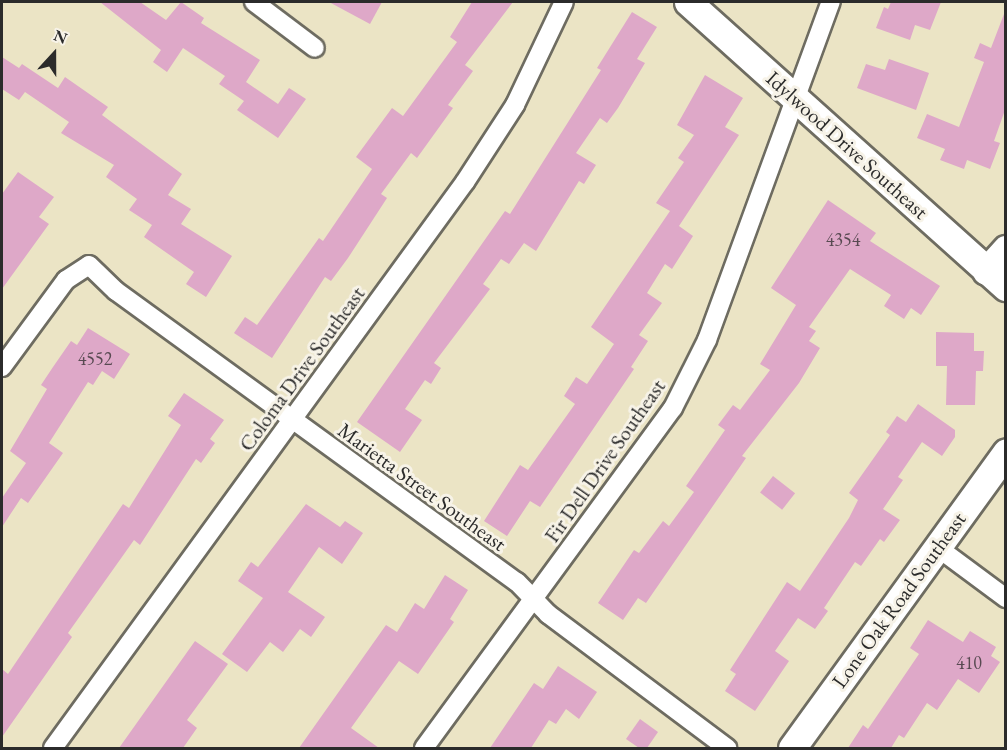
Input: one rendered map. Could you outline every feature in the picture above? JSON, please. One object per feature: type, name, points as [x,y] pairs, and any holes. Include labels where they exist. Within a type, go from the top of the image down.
[{"type":"street","points":[[254,2],[315,48]]},
{"type":"street","name":"Coloma Drive Southeast","points":[[53,748],[291,422],[502,124],[551,35],[564,2]]},
{"type":"street","name":"Idylwood Drive Southeast","points":[[688,2],[996,279]]},
{"type":"street","name":"Fir Dell Drive Southeast","points":[[424,748],[673,408],[707,340],[831,2]]},
{"type":"street","points":[[996,279],[1005,249]]},
{"type":"street","name":"Marietta Street Southeast","points":[[2,367],[66,280],[89,265],[116,291],[291,422],[516,582],[534,600],[727,748]]},
{"type":"street","name":"Lone Oak Road Southeast","points":[[792,748],[1005,452]]},
{"type":"street","points":[[937,547],[1005,598]]},
{"type":"building","points":[[100,2],[140,2],[166,20],[181,2],[204,18],[201,23],[260,60],[246,82],[278,104],[289,88],[306,99],[278,138],[237,110],[244,101],[219,84],[225,76],[183,48],[167,72],[153,62],[161,50]]},
{"type":"building","points":[[329,2],[382,2],[370,24]]},
{"type":"building","points":[[472,2],[513,2],[465,65],[473,71],[448,105],[453,108],[417,158],[411,153],[381,194],[387,198],[348,258],[331,281],[325,277],[272,358],[234,333],[245,317],[257,325],[319,238],[323,241],[372,169],[356,157],[392,108],[403,116],[457,42],[450,37]]},
{"type":"building","points":[[891,2],[941,2],[930,30],[915,25],[910,40],[876,28],[884,7],[888,9]]},
{"type":"building","points":[[632,12],[657,27],[637,59],[645,63],[618,108],[607,123],[600,118],[576,153],[596,165],[584,184],[579,181],[536,251],[524,243],[509,264],[501,259],[483,284],[490,289],[434,363],[441,368],[431,384],[425,380],[405,409],[422,420],[400,452],[357,422],[505,211],[510,214],[601,70],[597,68]]},
{"type":"building","points":[[1004,14],[1005,110],[994,141],[1000,143],[990,169],[967,160],[964,169],[940,160],[945,149],[917,138],[927,114],[959,127],[984,62],[974,58],[980,43],[991,48]]},
{"type":"building","points":[[2,57],[19,68],[22,64],[58,88],[65,77],[108,107],[102,115],[182,174],[168,195],[191,209],[181,224],[232,256],[206,297],[186,284],[194,272],[144,237],[152,225],[129,210],[137,199],[106,177],[114,165],[61,133],[69,122],[25,92],[19,100],[2,89]]},
{"type":"building","points":[[889,59],[929,73],[916,110],[857,88],[866,64],[885,70]]},
{"type":"building","points":[[705,75],[743,98],[725,127],[739,135],[679,226],[693,236],[672,269],[665,264],[647,293],[662,303],[639,335],[648,341],[631,367],[634,369],[540,507],[530,501],[507,536],[484,521],[520,465],[528,470],[575,404],[564,396],[576,377],[587,384],[614,344],[591,327],[670,211],[656,203],[684,162],[678,158],[694,135],[677,125]]},
{"type":"building","points":[[18,172],[54,197],[39,217],[49,224],[2,289],[2,194]]},
{"type":"building","points":[[828,200],[876,233],[870,241],[940,286],[921,315],[911,308],[904,319],[884,306],[891,295],[850,269],[809,327],[816,331],[809,341],[820,348],[799,383],[742,456],[746,458],[646,603],[638,598],[623,620],[598,603],[634,550],[639,553],[663,521],[669,526],[694,492],[686,486],[725,430],[718,425],[733,405],[740,410],[770,370],[760,364],[796,305],[771,288]]},
{"type":"building","points":[[88,328],[130,354],[114,379],[102,371],[93,385],[88,382],[49,443],[63,453],[28,503],[21,498],[2,527],[2,498],[26,463],[10,451],[47,389],[41,385],[71,341],[77,345]]},
{"type":"building","points":[[936,332],[974,333],[974,351],[984,351],[983,371],[976,371],[975,405],[946,405],[947,366],[936,366]]},
{"type":"building","points":[[184,393],[224,420],[210,439],[215,443],[201,463],[196,459],[140,545],[134,540],[68,633],[72,637],[2,737],[2,669],[8,674],[123,504],[129,508],[181,425],[168,416]]},
{"type":"building","points":[[918,404],[955,430],[955,437],[942,456],[922,442],[898,477],[903,480],[883,509],[900,520],[884,542],[880,539],[861,566],[855,562],[824,608],[828,611],[815,629],[798,618],[775,651],[789,661],[755,711],[725,691],[736,674],[730,670],[787,582],[800,591],[849,518],[858,500],[849,493],[890,435],[886,432],[897,416],[906,422]]},
{"type":"building","points":[[773,476],[795,493],[782,510],[760,493]]},
{"type":"building","points":[[306,504],[340,527],[345,521],[363,533],[342,564],[319,547],[288,592],[325,617],[311,637],[300,629],[283,652],[270,642],[247,672],[222,654],[263,598],[238,581],[251,562],[258,567]]},
{"type":"building","points":[[445,575],[468,590],[450,619],[454,622],[418,674],[399,661],[351,728],[379,748],[299,748],[386,625],[397,632],[415,603],[424,609]]},
{"type":"building","points":[[928,620],[963,642],[970,631],[996,647],[991,656],[1000,662],[979,693],[958,679],[937,710],[927,703],[904,738],[899,735],[891,748],[848,748],[863,725],[868,729],[919,654],[910,648]]},
{"type":"building","points":[[195,641],[228,664],[187,720],[197,728],[183,748],[119,748]]},
{"type":"building","points":[[558,666],[597,692],[579,719],[566,709],[556,724],[549,720],[531,748],[490,748],[534,683],[543,689]]},
{"type":"building","points":[[640,719],[658,732],[647,748],[639,748],[626,739]]}]
